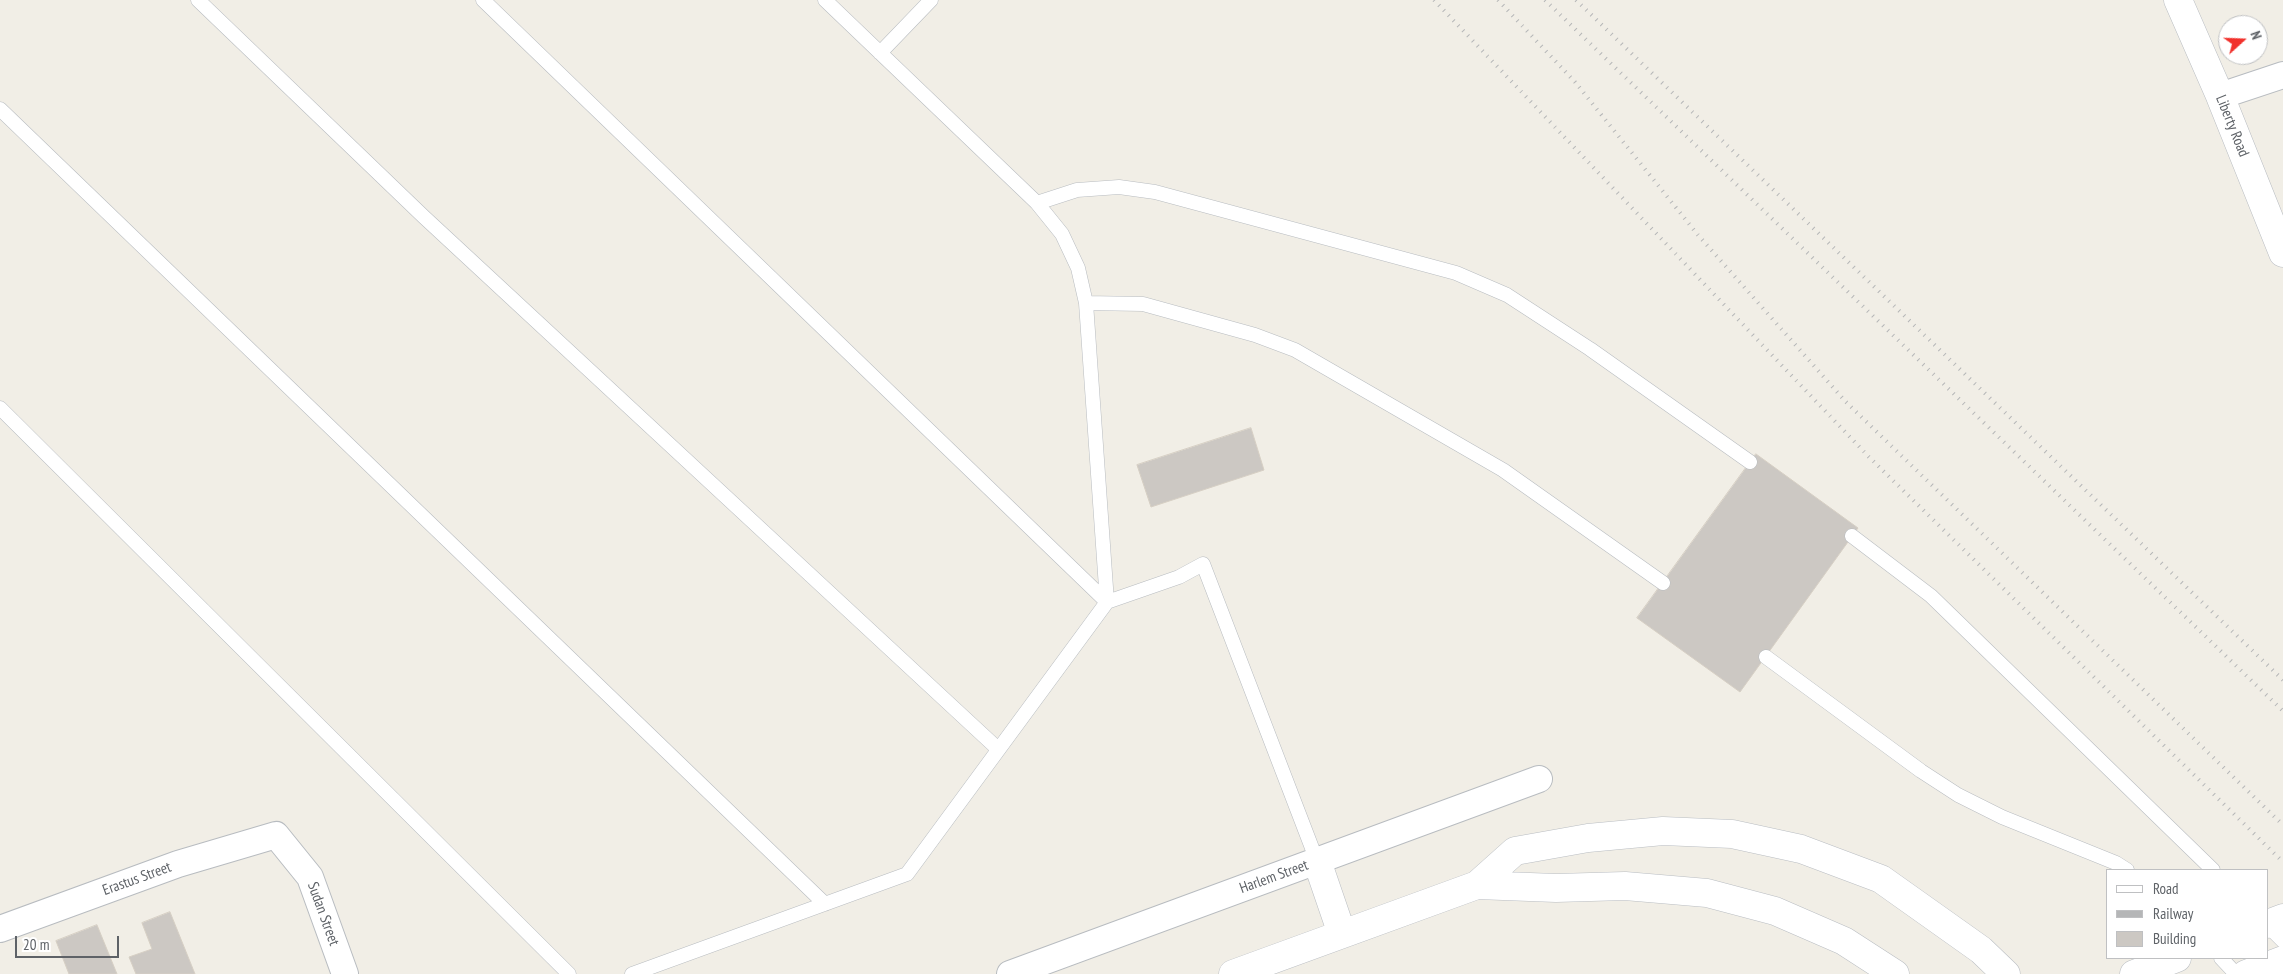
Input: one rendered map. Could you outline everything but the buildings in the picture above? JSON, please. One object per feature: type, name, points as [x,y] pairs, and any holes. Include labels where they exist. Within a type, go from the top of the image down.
[{"type":"main road","name":"Liberty Road","points":[[2178,0],[2220,96],[2283,253]]},
{"type":"main road","points":[[1233,974],[1476,885],[1515,851],[1588,838],[1663,831],[1732,834],[1801,850],[1881,879],[1981,950],[2006,974]]},
{"type":"main road","points":[[1317,861],[1342,934]]},
{"type":"main road","points":[[1476,885],[1556,888],[1625,886],[1707,893],[1775,911],[1836,937],[1895,974]]},
{"type":"main road","points":[[2268,924],[2283,918]]},
{"type":"main road","points":[[2134,974],[2174,959]]},
{"type":"main road","points":[[2246,974],[2283,960]]},
{"type":"street","points":[[2220,96],[2283,75]]},
{"type":"street","name":"Harlem Street","points":[[1010,974],[1539,779]]},
{"type":"street","name":"Erastus Street","points":[[0,929],[178,864],[276,835]]},
{"type":"street","name":"Sudan Street","points":[[276,835],[310,877],[345,974]]},
{"type":"lane","points":[[198,0],[424,217],[998,750]]},
{"type":"lane","points":[[483,0],[1106,602]]},
{"type":"lane","points":[[825,0],[1037,202],[1062,234],[1078,268],[1086,303],[1106,602]]},
{"type":"lane","points":[[880,52],[931,0]]},
{"type":"lane","points":[[0,108],[826,904]]},
{"type":"lane","points":[[1037,202],[1077,190],[1119,187],[1155,192],[1456,273],[1515,300],[1590,349],[1750,462]]},
{"type":"lane","points":[[1086,303],[1142,304],[1255,335],[1295,350],[1503,470],[1663,583]]},
{"type":"lane","points":[[0,408],[569,974]]},
{"type":"lane","points":[[1852,536],[1931,596],[2212,869]]},
{"type":"lane","points":[[632,974],[907,874],[1106,602],[1179,577],[1203,564],[1317,861]]},
{"type":"lane","points":[[1766,657],[1921,771],[1958,795],[2002,817],[2125,869]]},
{"type":"lane","points":[[2268,925],[2283,941]]},
{"type":"lane","points":[[2222,959],[2236,974]]},
{"type":"railway","points":[[1434,0],[1869,457],[2283,862]]},
{"type":"railway","points":[[1498,0],[1575,82],[1698,235],[1846,402],[2283,825]]},
{"type":"railway","points":[[1545,0],[2283,711]]},
{"type":"railway","points":[[1576,0],[2283,680]]}]
